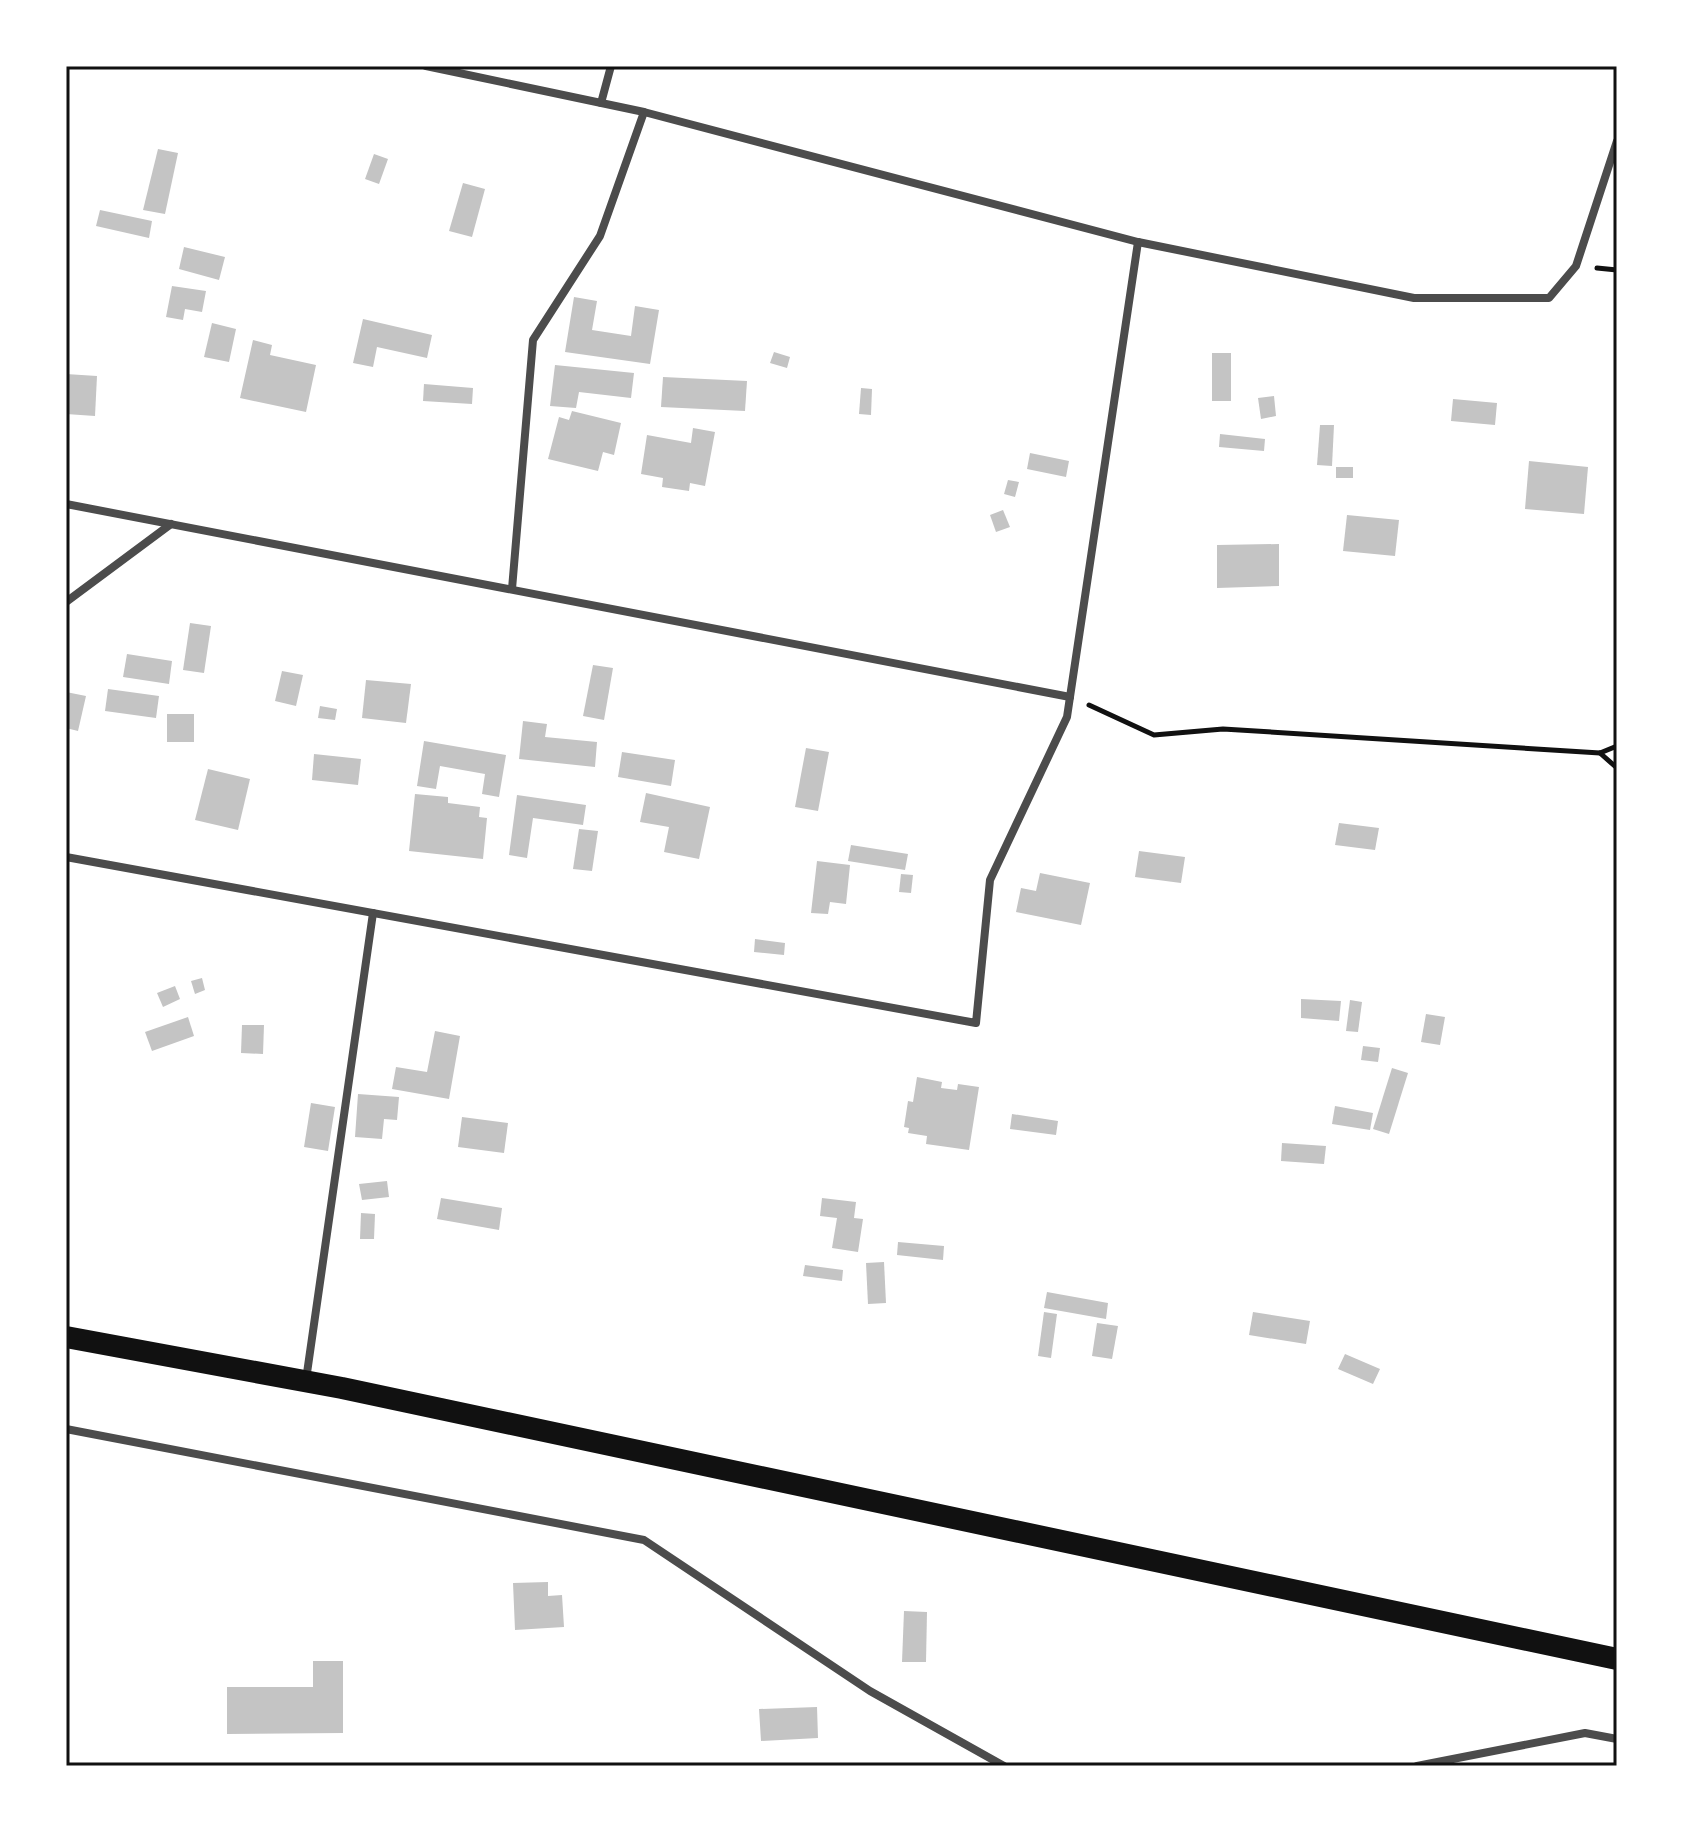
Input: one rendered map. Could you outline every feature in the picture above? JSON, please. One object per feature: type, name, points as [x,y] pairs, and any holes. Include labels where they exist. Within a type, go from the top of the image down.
[{"type":"highway","points":[[66,1337],[306,1382],[1617,1659]]},
{"type":"street","points":[[426,66],[644,112],[1138,242],[1414,298],[1549,298],[1576,266],[1617,141]]},
{"type":"street","points":[[601,103],[611,66]]},
{"type":"street","points":[[512,589],[533,340],[600,236],[644,112]]},
{"type":"street","points":[[66,857],[976,1023],[990,880],[1067,717],[1138,242]]},
{"type":"street","points":[[66,504],[1070,697]]},
{"type":"street","points":[[66,602],[171,524]]},
{"type":"street","points":[[306,1382],[373,913]]},
{"type":"street","points":[[66,1429],[644,1540],[870,1691],[1004,1766]]},
{"type":"street","points":[[1417,1766],[1585,1733],[1617,1739]]},
{"type":"path","points":[[1070,697],[1154,735],[1223,729],[1600,753],[1617,746]]},
{"type":"path","points":[[1600,753],[1617,768]]},
{"type":"building","points":[[158,149],[178,153],[165,214],[143,210]]},
{"type":"building","points":[[374,154],[388,159],[379,184],[365,179]]},
{"type":"building","points":[[463,183],[485,189],[472,237],[449,231]]},
{"type":"building","points":[[100,210],[152,221],[149,238],[96,226]]},
{"type":"building","points":[[184,247],[225,257],[219,280],[179,269]]},
{"type":"building","points":[[172,286],[206,291],[202,312],[185,309],[183,320],[166,317]]},
{"type":"building","points":[[574,297],[597,301],[592,330],[631,336],[635,306],[659,310],[650,364],[565,352]]},
{"type":"building","points":[[363,319],[432,335],[427,358],[377,347],[373,367],[353,363]]},
{"type":"building","points":[[212,323],[236,329],[229,362],[204,357]]},
{"type":"building","points":[[253,340],[272,345],[270,355],[316,365],[306,412],[240,398]]},
{"type":"building","points":[[774,352],[790,357],[787,368],[770,363]]},
{"type":"building","points":[[1212,353],[1231,353],[1231,401],[1212,401]]},
{"type":"building","points":[[555,365],[634,373],[631,398],[579,392],[576,408],[550,406]]},
{"type":"building","points":[[66,374],[97,376],[95,416],[66,414]]},
{"type":"building","points":[[663,377],[747,381],[745,411],[661,407]]},
{"type":"building","points":[[424,384],[473,388],[472,404],[423,401]]},
{"type":"building","points":[[861,388],[872,389],[871,415],[859,414]]},
{"type":"building","points":[[1274,396],[1276,416],[1261,419],[1258,398]]},
{"type":"building","points":[[1453,399],[1497,403],[1495,425],[1451,421]]},
{"type":"building","points":[[572,411],[621,423],[614,455],[603,452],[598,471],[548,459],[559,417],[569,420]]},
{"type":"building","points":[[1320,425],[1334,425],[1332,466],[1317,465]]},
{"type":"building","points":[[693,428],[715,432],[705,486],[690,483],[689,491],[662,487],[663,478],[641,474],[647,435],[691,443]]},
{"type":"building","points":[[1220,434],[1265,439],[1264,451],[1219,447]]},
{"type":"building","points":[[1030,453],[1069,461],[1066,477],[1027,469]]},
{"type":"building","points":[[1529,461],[1588,467],[1584,514],[1525,509]]},
{"type":"building","points":[[1336,467],[1353,467],[1353,478],[1336,478]]},
{"type":"building","points":[[1008,480],[1019,482],[1015,497],[1004,494]]},
{"type":"building","points":[[1003,510],[1010,527],[996,532],[990,515]]},
{"type":"building","points":[[1347,515],[1399,520],[1395,556],[1343,551]]},
{"type":"building","points":[[1279,544],[1279,586],[1217,588],[1217,545]]},
{"type":"building","points":[[190,623],[211,626],[204,673],[183,670]]},
{"type":"building","points":[[127,654],[172,661],[169,684],[123,677]]},
{"type":"building","points":[[593,665],[613,668],[604,720],[583,716]]},
{"type":"building","points":[[282,671],[303,675],[296,706],[275,701]]},
{"type":"building","points":[[366,680],[411,684],[406,723],[362,718]]},
{"type":"building","points":[[108,689],[159,696],[156,718],[105,711]]},
{"type":"building","points":[[66,692],[86,696],[78,731],[66,728]]},
{"type":"building","points":[[320,706],[337,709],[335,720],[318,718]]},
{"type":"building","points":[[167,714],[194,714],[194,742],[167,742]]},
{"type":"building","points":[[523,721],[547,724],[545,737],[597,742],[595,767],[519,759]]},
{"type":"building","points":[[424,741],[506,755],[499,797],[482,794],[485,774],[440,766],[436,789],[417,786]]},
{"type":"building","points":[[806,748],[829,752],[818,811],[795,807]]},
{"type":"building","points":[[622,752],[675,760],[671,786],[618,777]]},
{"type":"building","points":[[314,754],[361,759],[358,785],[312,780]]},
{"type":"building","points":[[208,769],[250,779],[238,830],[195,820]]},
{"type":"building","points":[[646,793],[710,807],[699,859],[664,852],[669,827],[640,822]]},
{"type":"building","points":[[415,794],[448,797],[448,803],[480,807],[479,817],[487,818],[483,859],[409,851]]},
{"type":"building","points":[[517,795],[586,805],[583,825],[533,818],[527,858],[509,855]]},
{"type":"building","points":[[1339,823],[1379,828],[1375,850],[1335,845]]},
{"type":"building","points":[[579,829],[598,831],[592,871],[573,869]]},
{"type":"building","points":[[851,845],[908,854],[905,870],[848,861]]},
{"type":"building","points":[[1139,851],[1185,857],[1181,883],[1135,877]]},
{"type":"building","points":[[817,861],[850,865],[846,904],[830,902],[828,914],[811,913]]},
{"type":"building","points":[[1040,873],[1090,883],[1081,925],[1016,912],[1021,888],[1036,891]]},
{"type":"building","points":[[901,874],[913,875],[911,893],[899,892]]},
{"type":"building","points":[[755,939],[785,943],[784,955],[754,952]]},
{"type":"building","points":[[202,978],[205,990],[195,994],[191,981]]},
{"type":"building","points":[[175,986],[180,999],[163,1007],[157,993]]},
{"type":"building","points":[[1301,999],[1341,1001],[1339,1021],[1301,1018]]},
{"type":"building","points":[[1350,1000],[1362,1002],[1358,1032],[1346,1031]]},
{"type":"building","points":[[1426,1014],[1445,1017],[1440,1045],[1421,1042]]},
{"type":"building","points":[[188,1017],[194,1036],[152,1051],[145,1032]]},
{"type":"building","points":[[242,1025],[264,1025],[263,1054],[241,1053]]},
{"type":"building","points":[[435,1031],[460,1036],[449,1099],[392,1089],[396,1067],[427,1072]]},
{"type":"building","points":[[1363,1046],[1380,1048],[1378,1062],[1361,1060]]},
{"type":"building","points":[[1392,1068],[1408,1073],[1389,1134],[1373,1129]]},
{"type":"building","points":[[917,1077],[942,1082],[941,1088],[957,1090],[958,1084],[979,1087],[969,1150],[926,1144],[927,1136],[908,1133],[909,1128],[904,1127],[908,1101],[913,1102]]},
{"type":"building","points":[[358,1094],[399,1097],[397,1120],[384,1119],[382,1139],[355,1137]]},
{"type":"building","points":[[311,1103],[335,1107],[328,1151],[304,1147]]},
{"type":"building","points":[[1335,1106],[1373,1113],[1370,1130],[1332,1124]]},
{"type":"building","points":[[1012,1114],[1058,1121],[1056,1135],[1010,1129]]},
{"type":"building","points":[[462,1117],[508,1123],[504,1153],[458,1147]]},
{"type":"building","points":[[1282,1143],[1326,1146],[1324,1164],[1281,1161]]},
{"type":"building","points":[[387,1181],[389,1197],[362,1200],[359,1184]]},
{"type":"building","points":[[441,1198],[502,1208],[499,1230],[437,1219]]},
{"type":"building","points":[[822,1198],[856,1202],[854,1218],[863,1219],[858,1252],[832,1248],[837,1218],[820,1216]]},
{"type":"building","points":[[361,1213],[375,1214],[374,1239],[360,1239]]},
{"type":"building","points":[[898,1242],[944,1246],[943,1260],[897,1255]]},
{"type":"building","points":[[884,1262],[886,1303],[868,1304],[866,1263]]},
{"type":"building","points":[[805,1265],[843,1270],[842,1281],[803,1276]]},
{"type":"building","points":[[1047,1292],[1108,1303],[1106,1319],[1044,1308]]},
{"type":"building","points":[[1044,1312],[1057,1314],[1051,1358],[1038,1356]]},
{"type":"building","points":[[1253,1312],[1310,1321],[1306,1344],[1249,1335]]},
{"type":"building","points":[[1097,1323],[1118,1326],[1112,1359],[1092,1356]]},
{"type":"building","points":[[1345,1354],[1380,1369],[1373,1384],[1338,1369]]},
{"type":"building","points":[[548,1582],[548,1596],[562,1595],[564,1627],[515,1630],[513,1583]]},
{"type":"building","points":[[904,1611],[927,1612],[926,1662],[902,1662]]},
{"type":"building","points":[[313,1661],[343,1661],[343,1733],[227,1734],[227,1687],[313,1687]]},
{"type":"building","points":[[817,1707],[818,1738],[761,1741],[759,1709]]}]
